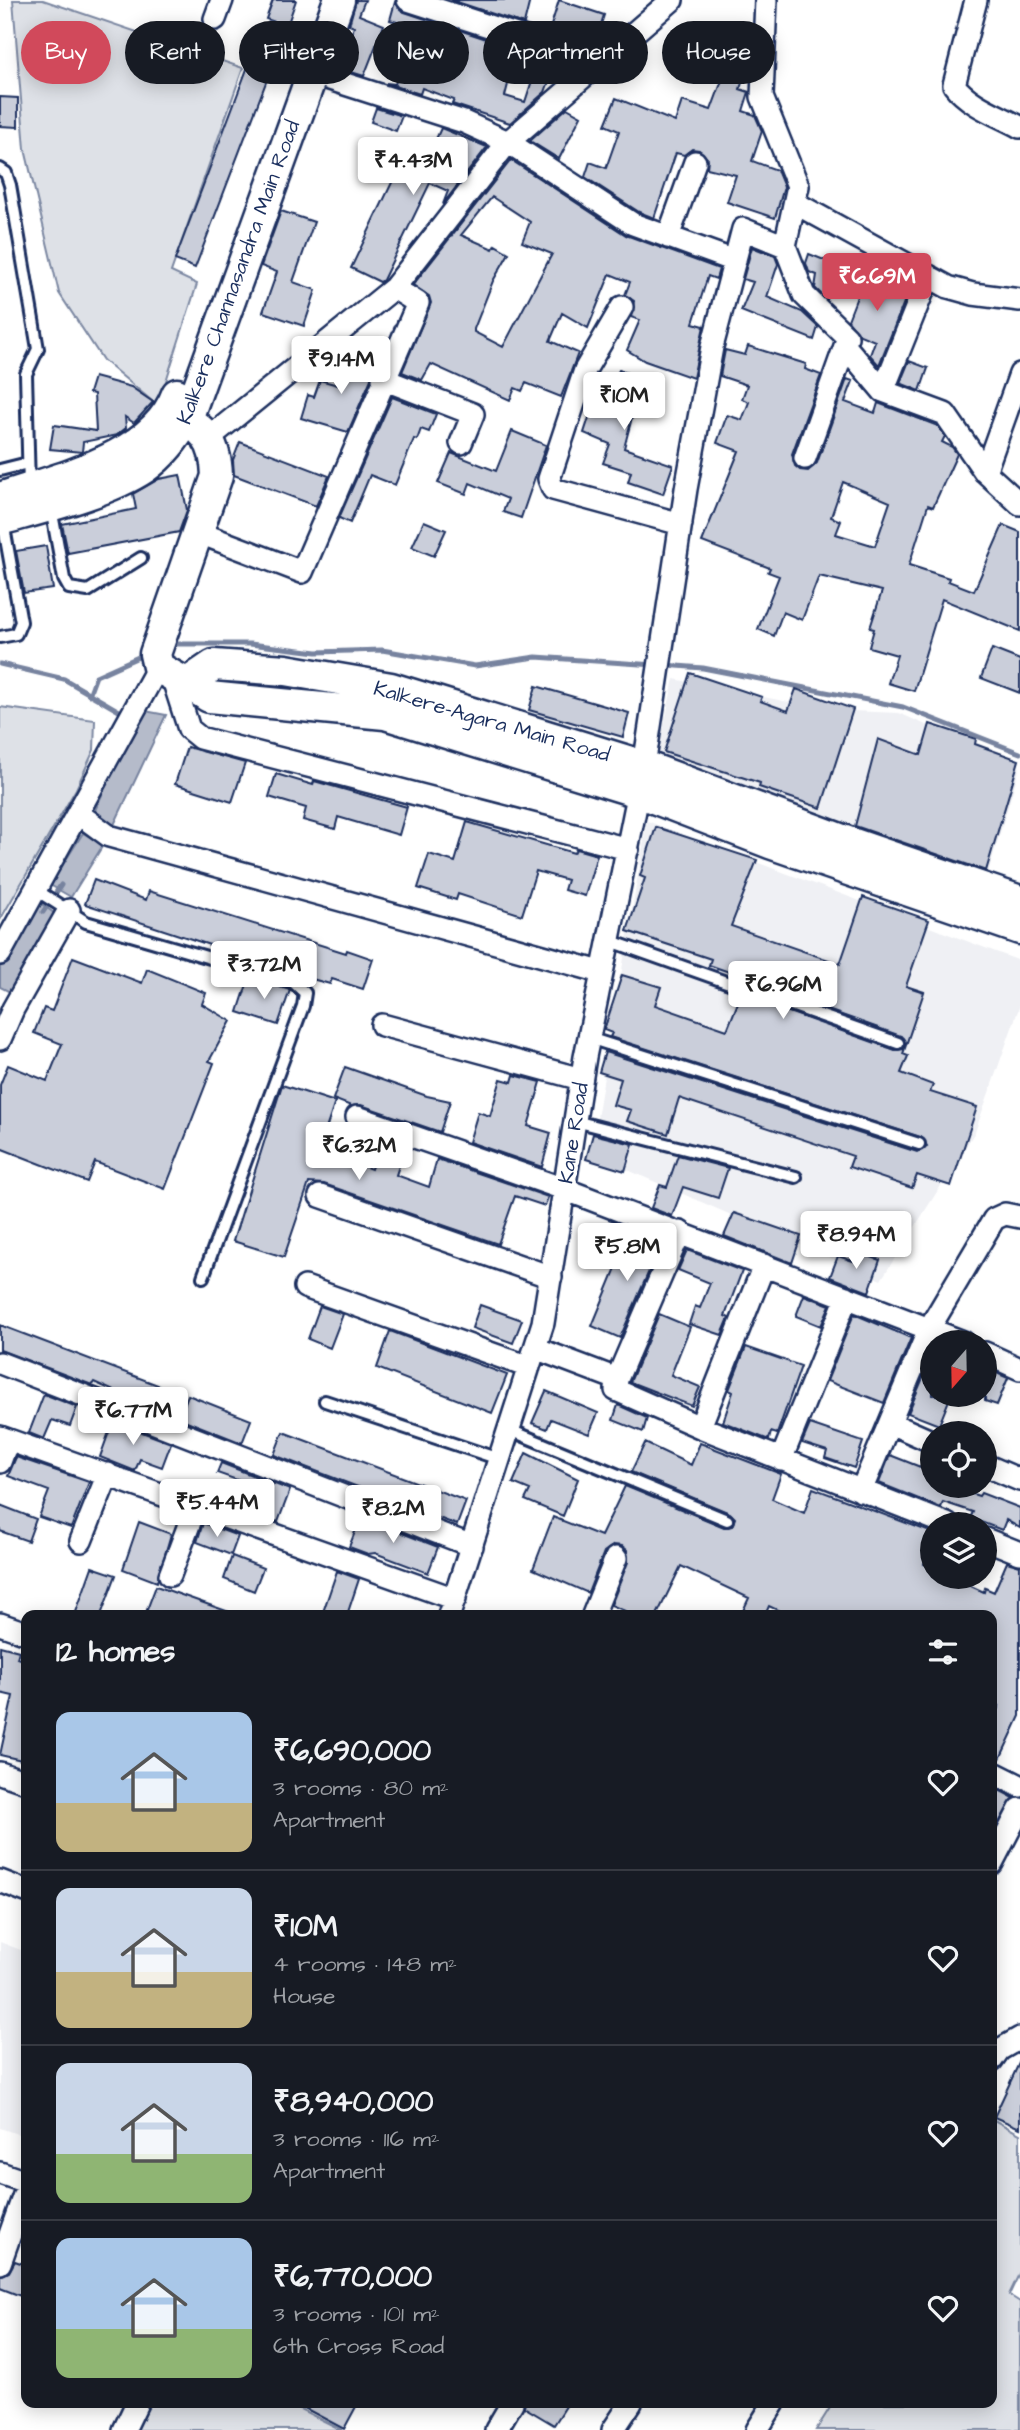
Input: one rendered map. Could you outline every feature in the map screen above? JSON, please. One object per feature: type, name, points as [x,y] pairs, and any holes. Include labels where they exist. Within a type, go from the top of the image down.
[{"type":"street","name":"Kalkere Channasandra Main Road","points":[[189,423],[320,0]]},
{"type":"street","name":"Kalkere Channasandra Main Road","points":[[331,21],[339,0]]},
{"type":"street","points":[[648,21],[672,0]]},
{"type":"street","points":[[766,0],[762,97],[798,186],[785,246],[804,295],[847,337],[805,458]]},
{"type":"street","points":[[976,0],[954,85],[960,93],[977,104],[1020,127]]},
{"type":"street","points":[[419,2],[483,23]]},
{"type":"street","name":"Kalkere Channasandra Main Road","points":[[1,513],[35,492],[75,499],[143,469],[171,444],[189,423],[307,84]]},
{"type":"street","points":[[345,84],[464,122],[508,142],[632,224],[735,261]]},
{"type":"street","points":[[0,954],[85,819],[166,664],[197,532],[217,476],[216,454],[189,423],[394,288],[508,142],[575,84]]},
{"type":"street","points":[[668,237],[695,162]]},
{"type":"street","points":[[795,203],[948,287],[973,294],[1020,300]]},
{"type":"street","name":"Kane Road","points":[[452,1607],[543,1323],[589,1038],[641,779],[712,347],[743,229],[785,246]]},
{"type":"street","points":[[883,391],[929,276]]},
{"type":"street","points":[[197,532],[302,572],[418,303],[394,288]]},
{"type":"street","points":[[622,307],[585,370],[549,479],[552,489],[681,524]]},
{"type":"street","points":[[845,346],[883,391],[945,414],[985,472],[1020,504]]},
{"type":"street","points":[[985,472],[1020,374]]},
{"type":"street","points":[[383,379],[473,414],[461,443]]},
{"type":"street","points":[[166,664],[188,729],[200,738],[628,849]]},
{"type":"street","name":"Kalkere-Agara Main Road","points":[[166,664],[286,670],[391,688],[641,779],[848,842],[1020,901]]},
{"type":"street","name":"Kalkere-Agara Main Road","points":[[641,779],[770,843],[1020,929]]},
{"type":"street","points":[[85,819],[108,836],[601,972]]},
{"type":"street","points":[[0,1039],[6,1005],[69,910]]},
{"type":"street","points":[[382,1025],[582,1079]]},
{"type":"street","points":[[357,1117],[564,1189],[937,1330]]},
{"type":"street","points":[[320,1196],[551,1277]]},
{"type":"street","points":[[861,1491],[930,1327],[994,1219],[1005,1214],[1020,1217]]},
{"type":"street","points":[[680,1232],[617,1378],[616,1390],[621,1395],[920,1514]]},
{"type":"street","points":[[700,1427],[764,1265]]},
{"type":"street","points":[[305,1287],[532,1357],[617,1378]]},
{"type":"street","points":[[781,1460],[847,1297]]},
{"type":"street","points":[[998,1359],[1020,1369]]},
{"type":"street","points":[[0,1363],[472,1546]]},
{"type":"street","points":[[890,1423],[920,1436]]},
{"type":"street","points":[[0,1462],[4,1438],[195,1506],[452,1607]]},
{"type":"street","points":[[997,1470],[1020,1480]]},
{"type":"street","points":[[81,1541],[108,1474]]},
{"type":"street","points":[[170,1575],[195,1506]]},
{"type":"street","points":[[997,1544],[1020,1553]]},
{"type":"street","points":[[595,1610],[617,1558]]},
{"type":"street","points":[[0,1624],[21,1631]]},
{"type":"street","points":[[0,1773],[21,1780]]},
{"type":"street","points":[[997,1774],[1020,1786]]},
{"type":"street","points":[[997,1854],[1020,1810]]},
{"type":"street","points":[[0,1881],[21,1889]]},
{"type":"street","points":[[997,2053],[1020,2038]]},
{"type":"street","points":[[0,2173],[21,2180]]},
{"type":"street","points":[[0,2263],[21,2203]]},
{"type":"street","points":[[124,2430],[135,2408]]},
{"type":"street","points":[[496,2430],[505,2408]]},
{"type":"street","points":[[613,2430],[628,2408]]},
{"type":"street","points":[[757,2430],[771,2408]]},
{"type":"lane","points":[[0,170],[6,173],[10,185],[38,349],[26,374],[35,492],[64,579],[69,588],[88,591],[141,558]]},
{"type":"lane","points":[[0,470],[35,492]]},
{"type":"lane","points":[[0,637],[16,634],[21,622],[1,513]]},
{"type":"lane","points":[[40,892],[86,922],[293,982],[305,993],[303,1006],[203,1277]]},
{"type":"lane","points":[[607,940],[898,1043]]},
{"type":"lane","points":[[589,1038],[919,1144]]},
{"type":"lane","points":[[575,1121],[796,1177]]},
{"type":"lane","points":[[325,1401],[499,1459]]},
{"type":"lane","points":[[510,1430],[727,1520]]},
{"type":"shaded area","points":[[13,0],[43,0],[105,21],[21,21],[21,84],[111,84],[111,23],[125,28],[125,84],[225,84],[225,62],[239,67],[239,79],[171,272],[197,284],[158,406],[103,360],[59,293],[25,149]]},
{"type":"shaded area","points":[[674,679],[828,710],[899,713],[1020,767],[988,873],[657,757]]},
{"type":"shaded area","points":[[0,707],[95,720],[94,750],[76,789],[0,920]]},
{"type":"shaded area","points":[[647,821],[1020,961],[1020,1005],[975,1132],[881,1280],[591,1154]]},
{"type":"shaded area","points":[[0,1942],[21,1950],[21,2135],[0,2128]]},
{"type":"shaded area","points":[[997,2122],[1020,2134],[1020,2272],[1009,2295],[1020,2302],[1020,2430],[816,2430],[830,2408],[997,2408]]},
{"type":"shaded area","points":[[146,2408],[298,2408],[342,2430],[135,2430]]},
{"type":"water","points":[[140,710],[166,715],[112,829],[92,817]]},
{"type":"water","points":[[83,833],[103,845],[71,897],[50,885]]},
{"type":"water","points":[[39,902],[58,916],[12,993],[0,987],[0,967]]},
{"type":"building","points":[[273,0],[296,0],[289,21],[266,19]]},
{"type":"building","points":[[356,0],[365,0],[359,15],[374,21],[373,53],[364,76],[359,74],[359,21],[350,21]]},
{"type":"building","points":[[451,0],[530,0],[525,21],[515,21]]},
{"type":"building","points":[[559,0],[604,15],[602,21],[552,21]]},
{"type":"building","points":[[395,2],[404,12],[431,21],[394,21],[390,20]]},
{"type":"building","points":[[469,33],[483,38],[483,84],[508,84],[505,96],[525,102],[531,84],[548,84],[545,92],[510,123],[452,104],[454,100],[422,88],[420,94],[389,84],[469,84]]},
{"type":"building","points":[[241,84],[265,84],[195,268],[175,260]]},
{"type":"building","points":[[721,84],[742,84],[740,89],[749,92],[743,111],[755,115],[762,131],[752,161],[777,170],[784,187],[775,218],[727,202],[736,175],[707,168],[708,159],[699,150],[692,149],[684,155],[676,153],[654,218],[639,212],[585,177],[590,162],[606,168],[619,131],[605,125],[616,98],[675,122],[682,101],[711,110]]},
{"type":"building","points":[[0,97],[18,98],[18,127],[0,126]]},
{"type":"building","points":[[376,108],[402,116],[396,131],[371,122]]},
{"type":"building","points":[[567,108],[581,116],[559,159],[530,141]]},
{"type":"building","points":[[441,128],[487,147],[443,204],[448,191],[430,183],[383,280],[380,282],[351,268],[398,170],[389,166],[396,147],[427,159]]},
{"type":"building","points":[[511,160],[626,235],[719,269],[716,279],[708,276],[693,323],[704,326],[693,378],[645,361],[627,350],[640,320],[631,317],[634,301],[625,295],[630,282],[610,274],[588,328],[562,313],[550,341],[578,353],[561,397],[526,383],[522,391],[515,388],[510,400],[431,364],[422,380],[402,372],[431,303],[429,296],[413,285]],"holes":[[[492,197],[530,222],[522,242],[552,254],[503,347],[474,332],[474,329],[493,281],[509,253],[495,245],[493,249],[461,235]]]},
{"type":"building","points":[[281,211],[314,222],[293,282],[316,290],[304,326],[263,312],[277,272],[261,266]]},
{"type":"building","points":[[752,247],[775,256],[778,264],[767,297],[802,312],[818,327],[814,340],[741,311],[753,282],[743,279]]},
{"type":"building","points":[[809,254],[837,265],[827,300],[815,288],[817,275],[809,272],[806,263]]},
{"type":"building","points":[[865,276],[908,292],[879,365],[870,355],[875,341],[860,335],[848,320]]},
{"type":"building","points":[[748,346],[806,364],[805,369],[821,375],[792,454],[795,466],[800,470],[808,471],[817,463],[847,379],[853,381],[845,402],[875,413],[878,403],[938,426],[945,436],[942,442],[952,447],[957,454],[933,507],[928,505],[909,565],[949,578],[948,581],[974,591],[1003,525],[1020,532],[1020,631],[942,599],[914,691],[888,683],[897,655],[869,647],[874,629],[870,628],[882,591],[819,576],[802,620],[783,612],[774,636],[758,629],[779,576],[768,572],[770,568],[702,542],[739,451],[717,443],[727,415],[742,420],[749,402],[742,399],[747,385],[720,376],[725,350],[745,355]],"holes":[[[843,482],[890,502],[875,546],[836,534],[841,521],[831,517]]]},
{"type":"building","points":[[355,352],[378,363],[348,432],[301,418],[308,395],[314,397],[320,380],[338,385]]},
{"type":"building","points":[[909,361],[928,368],[920,391],[900,383]]},
{"type":"building","points":[[619,370],[639,377],[635,386],[640,387],[624,448],[673,465],[663,494],[628,482],[631,472],[603,463],[610,444],[584,433],[603,375],[615,379]]},
{"type":"building","points":[[94,377],[131,387],[153,402],[134,423],[125,417],[126,428],[117,435],[83,442],[82,452],[50,449],[54,425],[96,431],[94,394],[89,393]]},
{"type":"building","points":[[392,397],[436,414],[429,432],[421,429],[417,440],[414,439],[395,485],[370,475],[350,523],[339,518]]},
{"type":"building","points":[[512,431],[546,445],[521,518],[503,512],[508,499],[470,483],[466,494],[438,483],[451,453],[496,471]]},
{"type":"building","points":[[240,442],[329,476],[316,506],[234,475],[233,460]]},
{"type":"building","points":[[180,475],[187,510],[179,532],[68,553],[62,524],[136,509],[133,494],[159,479]]},
{"type":"building","points":[[424,521],[446,530],[434,556],[412,547]]},
{"type":"building","points":[[46,546],[53,589],[24,593],[16,551]]},
{"type":"building","points":[[992,649],[1020,660],[1020,693],[981,678]]},
{"type":"building","points":[[690,673],[762,697],[760,701],[788,711],[796,689],[853,709],[821,808],[759,787],[760,783],[664,752]]},
{"type":"building","points":[[536,686],[629,713],[623,737],[529,710]]},
{"type":"building","points":[[930,724],[976,739],[975,744],[1019,760],[986,871],[855,826],[878,739],[921,755]]},
{"type":"building","points":[[187,747],[245,763],[232,802],[175,784]]},
{"type":"building","points":[[276,774],[313,785],[314,781],[407,807],[399,835],[338,817],[335,829],[303,820],[306,808],[269,797]]},
{"type":"building","points":[[467,822],[574,853],[576,849],[597,855],[585,896],[564,890],[567,880],[536,871],[522,915],[458,894],[456,900],[418,888],[429,854],[455,862]]},
{"type":"building","points":[[656,827],[757,860],[731,926],[840,964],[863,897],[929,920],[906,986],[924,992],[903,1054],[908,1056],[901,1073],[933,1085],[930,1092],[977,1107],[951,1186],[917,1175],[912,1188],[849,1167],[853,1156],[679,1098],[668,1134],[627,1121],[631,1110],[613,1105],[621,1079],[599,1072],[605,1052],[917,1152],[927,1146],[921,1137],[610,1037],[612,1033],[604,1030],[622,975],[661,987],[655,1005],[727,1030],[741,995],[895,1050],[903,1049],[906,1045],[901,1036],[746,981],[747,978],[709,965],[711,959],[627,931],[645,878],[640,876]]},
{"type":"building","points":[[94,880],[146,900],[149,891],[346,953],[347,950],[373,959],[363,989],[332,979],[330,984],[254,963],[255,960],[85,904]]},
{"type":"building","points":[[73,957],[142,983],[147,969],[206,993],[202,1004],[231,1021],[209,1061],[214,1063],[165,1189],[95,1162],[87,1182],[0,1148],[0,1085],[8,1065],[47,1081],[62,1044],[34,1033],[44,1008],[52,1011]]},
{"type":"building","points":[[249,978],[290,990],[278,1025],[238,1012]]},
{"type":"building","points":[[345,1067],[427,1096],[450,1101],[440,1132],[361,1105],[351,1106],[333,1099]]},
{"type":"building","points":[[514,1075],[541,1082],[528,1126],[551,1133],[542,1167],[469,1142],[478,1112],[490,1116],[501,1079],[512,1082]]},
{"type":"building","points":[[282,1085],[335,1102],[319,1150],[371,1169],[381,1139],[405,1148],[396,1175],[429,1187],[437,1159],[548,1197],[545,1206],[515,1196],[498,1244],[324,1184],[309,1183],[284,1257],[233,1241]]},
{"type":"building","points":[[593,1134],[633,1144],[625,1171],[586,1159]]},
{"type":"building","points":[[678,1155],[728,1168],[718,1198],[683,1187],[672,1216],[651,1208],[660,1185],[667,1187]]},
{"type":"building","points":[[734,1213],[801,1236],[792,1263],[724,1236]]},
{"type":"building","points":[[632,1229],[662,1241],[620,1338],[592,1326]]},
{"type":"building","points":[[687,1250],[742,1271],[725,1316],[729,1318],[722,1335],[689,1324],[695,1306],[700,1308],[710,1283],[678,1270]]},
{"type":"building","points":[[856,1252],[880,1260],[869,1292],[830,1277],[838,1256],[853,1261]]},
{"type":"building","points":[[804,1295],[830,1305],[821,1326],[796,1316]]},
{"type":"building","points":[[480,1305],[522,1320],[513,1343],[472,1328]]},
{"type":"building","points":[[320,1306],[343,1314],[330,1348],[308,1339]]},
{"type":"building","points":[[659,1314],[690,1327],[671,1375],[700,1387],[692,1406],[630,1382]]},
{"type":"building","points":[[854,1314],[911,1338],[884,1403],[827,1381]]},
{"type":"building","points":[[0,1325],[158,1385],[149,1407],[94,1382],[92,1385],[0,1350]]},
{"type":"building","points":[[390,1331],[507,1375],[492,1413],[377,1368]]},
{"type":"building","points":[[746,1347],[801,1366],[777,1434],[771,1432],[769,1440],[723,1422],[733,1392],[729,1390]]},
{"type":"building","points":[[998,1374],[1008,1378],[998,1403]]},
{"type":"building","points":[[920,1385],[920,1407],[946,1407],[941,1421],[929,1421],[908,1413]]},
{"type":"building","points":[[546,1391],[598,1413],[589,1434],[551,1419],[547,1429],[532,1423]]},
{"type":"building","points":[[44,1394],[77,1407],[70,1426],[52,1420],[44,1439],[29,1433]]},
{"type":"building","points":[[188,1395],[251,1420],[242,1443],[179,1418]]},
{"type":"building","points":[[618,1405],[647,1418],[643,1432],[613,1420]]},
{"type":"building","points":[[113,1421],[171,1443],[162,1467],[140,1459],[135,1471],[100,1457]]},
{"type":"building","points":[[810,1424],[863,1442],[854,1468],[825,1458],[827,1451],[802,1443]]},
{"type":"building","points":[[283,1432],[466,1501],[457,1525],[274,1455]]},
{"type":"building","points":[[645,1443],[691,1465],[700,1443],[781,1474],[772,1499],[804,1513],[813,1488],[920,1528],[920,1589],[977,1589],[984,1592],[987,1589],[994,1592],[1007,1562],[1020,1566],[1020,1716],[999,1761],[997,1610],[777,1610],[769,1606],[767,1610],[743,1610],[749,1598],[681,1566],[659,1610],[622,1610],[611,1605],[628,1562],[627,1550],[622,1546],[614,1545],[604,1552],[588,1593],[533,1569],[553,1517],[601,1536],[625,1486],[724,1527],[732,1526],[735,1518],[730,1513],[631,1472]]},
{"type":"building","points":[[526,1453],[578,1479],[563,1516],[525,1500],[530,1490],[513,1483]]},
{"type":"building","points":[[890,1455],[920,1467],[920,1498],[994,1498],[1020,1508],[1020,1528],[1006,1520],[1002,1530],[997,1528],[997,1512],[973,1512],[943,1502],[941,1508],[879,1483]]},
{"type":"building","points":[[16,1457],[89,1482],[71,1528],[39,1517],[49,1491],[8,1476]]},
{"type":"building","points":[[221,1463],[290,1490],[278,1522],[231,1505],[240,1481],[217,1473]]},
{"type":"building","points":[[0,1505],[36,1519],[28,1541],[0,1531]]},
{"type":"building","points":[[361,1517],[438,1547],[428,1573],[375,1553],[368,1554],[349,1547]]},
{"type":"building","points":[[139,1522],[171,1534],[157,1582],[123,1569]]},
{"type":"building","points":[[203,1523],[238,1536],[231,1555],[197,1542]]},
{"type":"building","points":[[232,1556],[263,1568],[254,1591],[224,1579]]},
{"type":"building","points":[[92,1567],[116,1575],[103,1610],[77,1610]]},
{"type":"building","points":[[337,1571],[359,1579],[349,1610],[324,1610]]},
{"type":"building","points":[[156,1586],[224,1610],[147,1610]]},
{"type":"building","points":[[0,1646],[19,1651],[17,1658],[21,1659],[21,1760],[0,1755],[13,1696],[0,1693]]},
{"type":"building","points":[[999,1790],[1014,1798],[997,1826]]},
{"type":"building","points":[[1020,2061],[1020,2128],[997,2118],[997,2111]]},
{"type":"building","points":[[15,2261],[21,2263],[21,2296],[0,2288],[0,2276],[9,2272]]},
{"type":"building","points":[[304,2408],[355,2408],[344,2429]]},
{"type":"building","points":[[526,2408],[565,2408],[554,2425]]},
{"type":"waterway","points":[[170,644],[250,644],[317,652],[382,650],[475,666],[536,657],[655,665]]},
{"type":"waterway","points":[[89,695],[96,676],[145,654]]},
{"type":"waterway","points":[[0,664],[64,679],[126,715]]},
{"type":"waterway","points":[[664,665],[703,668],[903,707],[1020,753]]},
{"type":"waterway","points":[[43,912],[61,885]]}]
